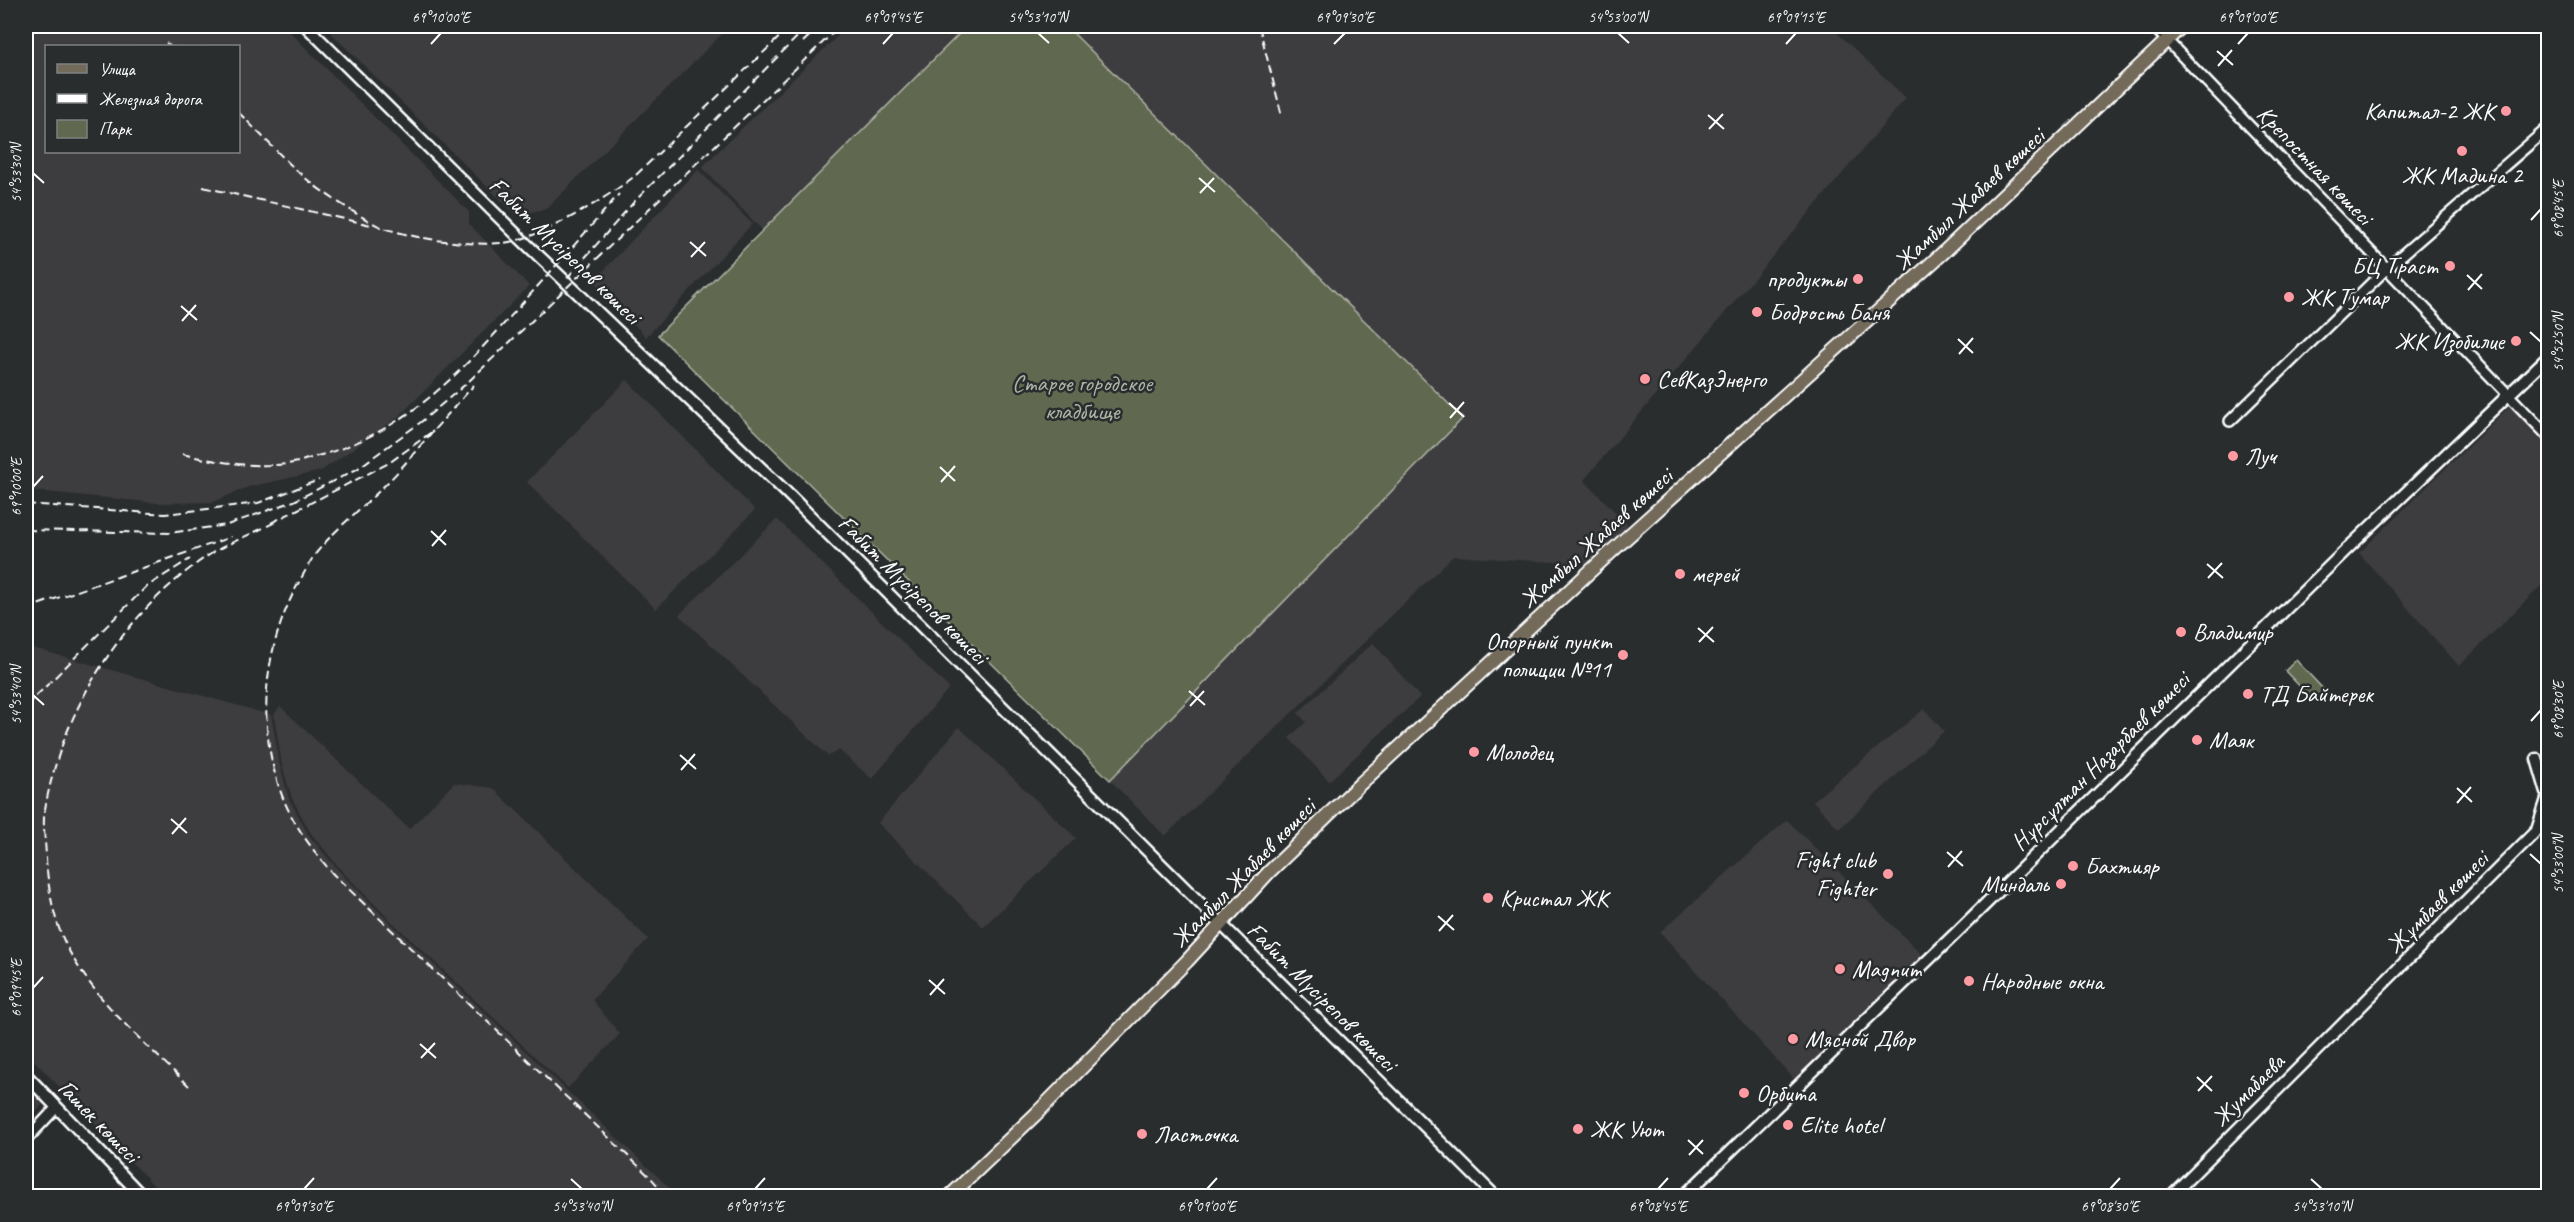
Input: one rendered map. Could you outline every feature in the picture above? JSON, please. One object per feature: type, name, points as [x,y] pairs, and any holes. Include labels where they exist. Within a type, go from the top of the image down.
[{"type":"main road","name":"Ғабит Мүсірепов көшесі","points":[[306,26],[534,251],[793,500],[1495,1197]]},
{"type":"main road","name":"Жамбыл Жабаев көшесі","points":[[950,1197],[1035,1115],[1269,872],[1360,784],[1624,540],[1945,251],[2182,26]]},
{"type":"main road","name":"Нұрсұлтан Назарбаев көшесі","points":[[1683,1197],[2347,549],[2548,357]]},
{"type":"main road","points":[[2535,833],[2548,796],[2537,759],[2548,764]]},
{"type":"main road","name":"Жұмбаев көшесі","points":[[2354,1013],[2548,819]]},
{"type":"main road","points":[[2535,833],[2548,825]]},
{"type":"main road","name":"Жумабаева","points":[[2171,1197],[2354,1013]]},
{"type":"main road","name":"Гашек көшесі","points":[[26,1075],[142,1197]]},
{"type":"street","name":"Крепостная көшесі","points":[[2153,26],[2548,436]]},
{"type":"street","points":[[2230,421],[2387,268],[2548,128]]},
{"type":"street","points":[[26,1140],[56,1108]]},
{"type":"shaded area","points":[[26,26],[284,26],[469,212],[469,224],[529,286],[397,418],[321,471],[248,487],[213,502],[158,503],[26,490]]},
{"type":"shaded area","points":[[324,26],[730,26],[546,209],[516,215]]},
{"type":"shaded area","points":[[848,26],[967,26],[763,231],[702,167]]},
{"type":"shaded area","points":[[1066,26],[1830,26],[1906,98],[1584,480],[1628,525],[1586,564],[1453,556],[1165,836],[1110,780],[1463,418]]},
{"type":"shaded area","points":[[698,170],[752,224],[646,337],[594,281]]},
{"type":"shaded area","points":[[627,380],[755,510],[656,609],[527,482]]},
{"type":"shaded area","points":[[2511,405],[2548,445],[2548,579],[2459,666],[2359,553]]},
{"type":"shaded area","points":[[777,519],[949,688],[872,779],[839,750],[828,756],[679,615]]},
{"type":"shaded area","points":[[1373,643],[1420,697],[1329,781],[1289,738],[1306,722],[1298,713]]},
{"type":"shaded area","points":[[26,646],[271,715],[280,766],[289,799],[308,834],[337,869],[386,919],[678,1196],[164,1196],[26,1052]]},
{"type":"shaded area","points":[[280,706],[409,829],[454,783],[493,788],[648,939],[592,1000],[620,1034],[568,1088],[387,917],[341,870],[310,832],[292,798],[282,765],[274,715]]},
{"type":"shaded area","points":[[1924,709],[1944,731],[1839,829],[1813,801]]},
{"type":"shaded area","points":[[959,727],[1076,838],[983,927],[878,823]]},
{"type":"shaded area","points":[[1787,820],[1923,956],[1794,1079],[1660,932]]},
{"type":"shaded area","points":[[26,1085],[43,1104],[26,1123]]},
{"type":"green space","name":"Старое городское кладбище","points":[[967,26],[1066,26],[1463,418],[1110,780],[658,335]]},
{"type":"green space","points":[[2296,660],[2324,690],[2313,700],[2285,671]]},
{"type":"railway","points":[[240,114],[304,177],[349,209],[378,225],[397,232],[442,241],[502,243],[552,227],[607,196],[635,176],[791,26]]},
{"type":"railway","points":[[567,278],[634,202],[808,26]]},
{"type":"railway","points":[[803,42],[820,26]]},
{"type":"railway","points":[[26,530],[169,533],[227,525],[294,501],[357,469],[421,422],[467,383],[840,26]]},
{"type":"railway","points":[[1259,26],[1282,116]]},
{"type":"railway","points":[[203,187],[371,225]]},
{"type":"railway","points":[[182,454],[234,464],[295,463],[352,444],[381,430],[407,414],[454,376],[619,194]]},
{"type":"railway","points":[[271,523],[389,463],[433,431],[474,385]]},
{"type":"railway","points":[[433,431],[394,476],[317,552],[290,600],[272,653],[266,707],[272,763],[280,790],[302,834],[333,874],[650,1177],[667,1196]]},
{"type":"railway","points":[[26,504],[165,514],[258,503],[319,480]]},
{"type":"railway","points":[[189,1086],[105,1002],[77,964],[65,943],[57,923],[50,891],[44,815],[53,773],[65,738],[80,704],[118,641],[168,587],[196,564],[225,546],[277,521]]},
{"type":"railway","points":[[26,609],[231,537]]},
{"type":"railway","points":[[26,706],[146,587],[190,559]]},
{"type":"place","name":"Капитал-2 ЖК","points":[[2506,111]]},
{"type":"place","name":"ЖК Мадина 2","points":[[2462,151]]},
{"type":"place","name":"БЦ Траст","points":[[2450,266]]},
{"type":"place","name":"продукты","points":[[1858,279]]},
{"type":"place","name":"ЖК Тумар","points":[[2289,297]]},
{"type":"place","name":"Бодрость Баня","points":[[1757,312]]},
{"type":"place","name":"ЖК Изобилие","points":[[2516,341]]},
{"type":"place","name":"СевКазЭнерго","points":[[1645,379]]},
{"type":"place","name":"Луч","points":[[2233,456]]},
{"type":"place","name":"мерей","points":[[1680,574]]},
{"type":"place","name":"Владимир","points":[[2181,632]]},
{"type":"place","name":"Опорный пункт полиции №11","points":[[1623,655]]},
{"type":"place","name":"ТД Байтерек","points":[[2248,694]]},
{"type":"place","name":"Маяк","points":[[2197,740]]},
{"type":"place","name":"Молодец","points":[[1474,752]]},
{"type":"place","name":"Бахтияр","points":[[2073,866]]},
{"type":"place","name":"Fight club Fighter","points":[[1888,874]]},
{"type":"place","name":"Миндаль","points":[[2061,884]]},
{"type":"place","name":"Кристал ЖК","points":[[1488,898]]},
{"type":"place","name":"Magnum","points":[[1840,969]]},
{"type":"place","name":"Народные окна","points":[[1969,981]]},
{"type":"place","name":"Мясной Двор","points":[[1793,1039]]},
{"type":"place","name":"Орбита","points":[[1744,1093]]},
{"type":"place","name":"Elite hotel","points":[[1788,1125]]},
{"type":"place","name":"ЖК Уют","points":[[1578,1129]]},
{"type":"place","name":"Ласточка","points":[[1142,1134]]}]
